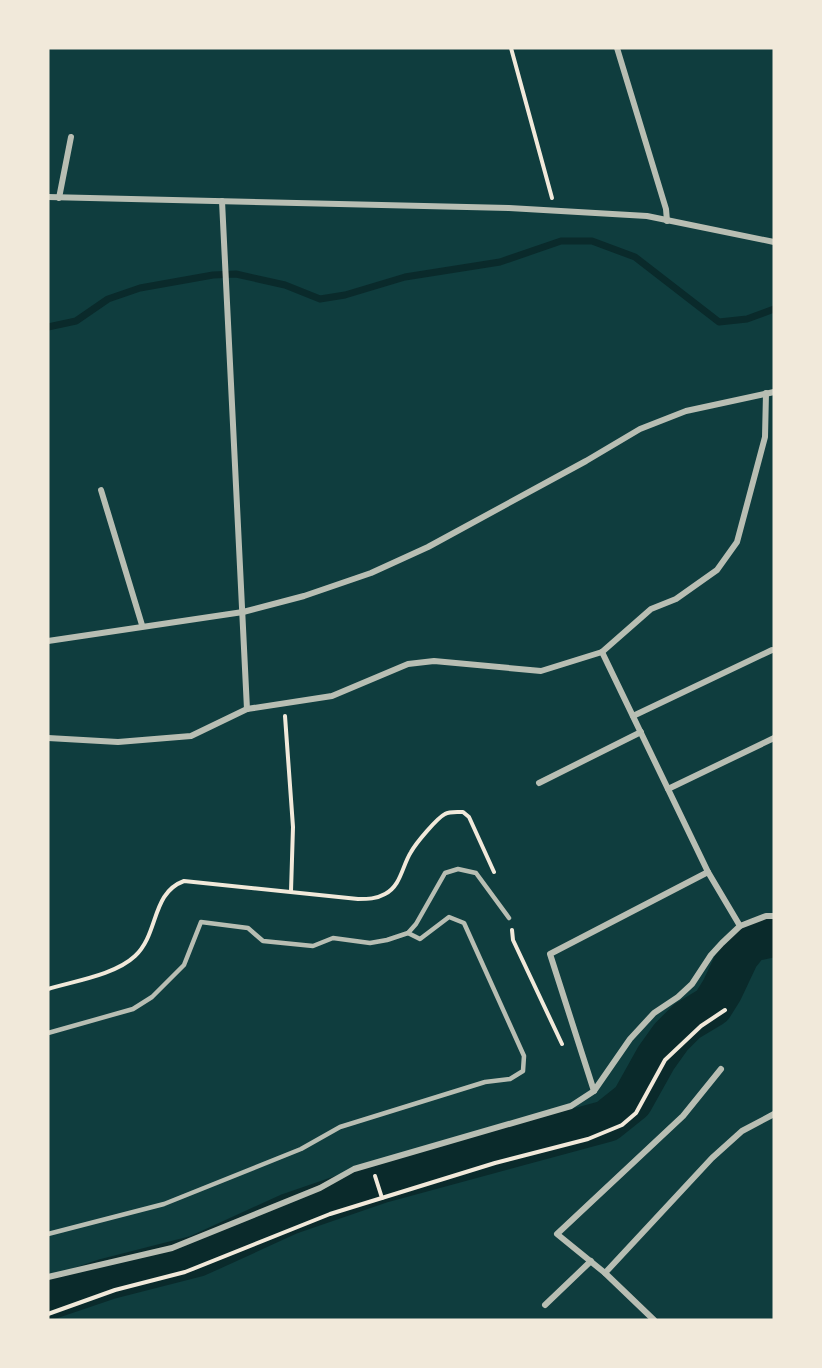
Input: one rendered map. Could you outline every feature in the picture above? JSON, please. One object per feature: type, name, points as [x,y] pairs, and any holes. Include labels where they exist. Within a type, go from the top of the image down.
[{"type":"street","points":[[617,48],[666,209],[667,221]]},
{"type":"street","points":[[59,198],[72,137]]},
{"type":"street","points":[[48,197],[552,211],[647,216],[774,242]]},
{"type":"street","points":[[222,201],[247,709]]},
{"type":"street","points":[[48,641],[142,625],[243,612],[304,596],[348,581],[418,551],[640,429],[686,411],[774,392]]},
{"type":"street","points":[[48,738],[118,742],[191,736],[247,709],[332,696],[408,664],[434,661],[541,671],[602,652],[651,609],[676,599],[717,570],[737,542],[765,437],[766,393]]},
{"type":"street","points":[[102,490],[142,625]]},
{"type":"street","points":[[633,716],[772,650]]},
{"type":"street","points":[[602,652],[708,872],[740,926]]},
{"type":"street","points":[[539,783],[640,732]]},
{"type":"street","points":[[668,789],[774,738]]},
{"type":"street","points":[[594,1092],[550,954],[708,872]]},
{"type":"street","points":[[48,1277],[172,1248],[320,1188],[354,1169],[571,1106],[594,1092],[630,1039],[654,1013],[678,997],[692,984],[711,955],[740,926],[766,916],[774,916]]},
{"type":"street","points":[[654,1320],[605,1273],[557,1234],[683,1116],[721,1069]]},
{"type":"street","points":[[605,1273],[712,1158],[742,1131],[774,1114]]},
{"type":"street","points":[[545,1305],[591,1261]]},
{"type":"lane","points":[[48,1033],[133,1009],[152,997],[184,965],[201,922],[248,928],[263,941],[314,946],[333,938],[370,943],[387,940],[408,933],[416,924],[445,873],[458,869],[476,873],[509,918]]},
{"type":"lane","points":[[48,1234],[164,1204],[301,1149],[340,1127],[485,1082],[510,1079],[523,1071],[524,1056],[464,923],[449,917],[420,939],[408,933]]},
{"type":"path","points":[[511,48],[552,197],[552,211]]},
{"type":"path","points":[[284,704],[293,827],[291,891]]},
{"type":"path","points":[[48,989],[118,968],[136,956],[149,938],[164,895],[172,885],[178,883],[194,880],[358,899],[374,899],[387,894],[398,882],[411,850],[444,814],[464,812],[469,817],[496,874]]},
{"type":"path","points":[[509,918],[513,940],[565,1051]]},
{"type":"path","points":[[48,1314],[115,1290],[185,1272],[330,1214],[382,1198],[371,1165]]},
{"type":"waterway","points":[[48,327],[76,321],[108,299],[140,288],[213,275],[236,274],[285,285],[320,299],[345,295],[405,277],[500,262],[561,241],[592,241],[635,257],[719,322],[747,319],[774,309]]},
{"type":"waterway","points":[[48,1299],[107,1279],[197,1256],[289,1214],[382,1182],[607,1121],[632,1101],[656,1058],[671,1037],[687,1021],[712,1006],[738,956],[750,941],[774,936]]}]
